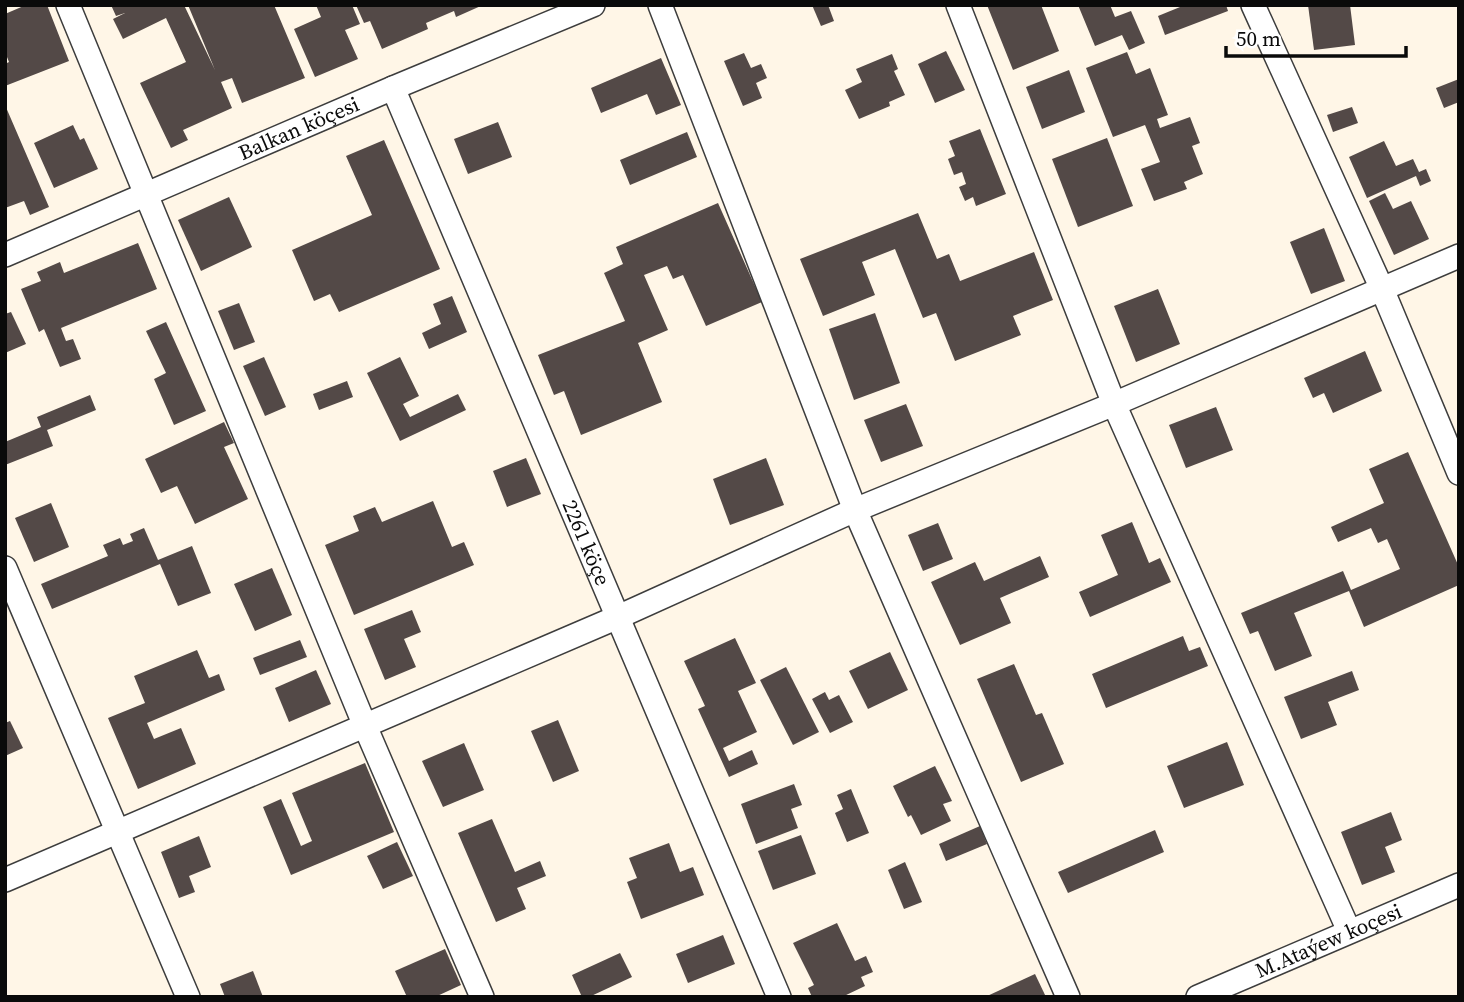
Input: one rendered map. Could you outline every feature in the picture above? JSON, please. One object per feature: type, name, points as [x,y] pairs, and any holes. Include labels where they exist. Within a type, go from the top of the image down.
[{"type":"street","points":[[68,5],[365,726],[482,997]]},
{"type":"street","name":"Balkan köçesi","points":[[5,256],[393,88],[593,5]]},
{"type":"street","points":[[660,5],[855,510],[1068,997]]},
{"type":"street","points":[[958,5],[1114,404],[1349,931]]},
{"type":"street","points":[[1253,5],[1382,289],[1459,473]]},
{"type":"street","name":"2261 köçe","points":[[393,88],[779,997]]},
{"type":"street","points":[[5,880],[618,617],[855,510],[1114,404],[1459,256]]},
{"type":"street","points":[[5,568],[188,997]]},
{"type":"street","name":"M.Ataýew koçesi","points":[[1198,997],[1459,884]]},
{"type":"building","points":[[26,5],[47,5],[69,61],[5,86],[5,64],[9,62],[5,52],[5,14]]},
{"type":"building","points":[[111,5],[184,5],[215,70],[188,5],[274,5],[305,78],[242,103],[232,78],[221,82],[232,108],[183,130],[188,140],[171,148],[140,83],[186,62],[166,18],[123,39],[113,19],[125,13],[116,16]]},
{"type":"building","points":[[316,5],[352,5],[360,24],[345,30],[358,59],[315,77],[294,29],[321,17]]},
{"type":"building","points":[[356,5],[483,5],[456,17],[454,11],[426,23],[428,29],[382,49],[370,21],[364,23]]},
{"type":"building","points":[[812,5],[828,5],[834,21],[821,26]]},
{"type":"building","points":[[987,5],[1041,5],[1059,51],[1013,70]]},
{"type":"building","points":[[1078,5],[1110,5],[1115,17],[1131,11],[1145,43],[1129,50],[1122,35],[1095,46]]},
{"type":"building","points":[[1185,5],[1226,5],[1228,11],[1165,35],[1158,16]]},
{"type":"building","points":[[1308,5],[1350,5],[1355,45],[1314,50]]},
{"type":"building","points":[[946,51],[965,90],[935,103],[918,64]]},
{"type":"building","points":[[1127,52],[1136,74],[1150,68],[1168,115],[1157,119],[1160,128],[1190,117],[1200,143],[1192,146],[1203,174],[1184,182],[1187,189],[1154,201],[1141,169],[1160,162],[1145,125],[1113,137],[1086,68]]},
{"type":"building","points":[[744,53],[751,68],[761,64],[767,78],[756,83],[762,98],[743,106],[724,61]]},
{"type":"building","points":[[892,54],[898,69],[894,71],[905,95],[889,102],[890,106],[859,119],[845,90],[862,82],[856,69]]},
{"type":"building","points":[[661,58],[681,105],[656,115],[647,94],[601,113],[591,88]]},
{"type":"building","points":[[1069,70],[1085,112],[1042,129],[1026,87]]},
{"type":"building","points":[[1459,79],[1459,102],[1444,108],[1436,88]]},
{"type":"building","points":[[5,105],[49,207],[30,215],[24,201],[5,208]]},
{"type":"building","points":[[1352,107],[1358,123],[1333,132],[1327,115]]},
{"type":"building","points":[[498,122],[512,157],[468,174],[454,139]]},
{"type":"building","points":[[73,125],[80,140],[84,138],[98,169],[54,188],[34,143]]},
{"type":"building","points":[[980,129],[1006,194],[976,206],[973,197],[965,201],[959,187],[966,184],[962,172],[954,175],[948,159],[955,156],[949,141]]},
{"type":"building","points":[[687,132],[697,157],[630,185],[620,160]]},
{"type":"building","points":[[1107,138],[1133,206],[1078,227],[1052,159]]},
{"type":"building","points":[[384,140],[440,269],[339,312],[330,294],[314,301],[292,250],[372,215],[346,156]]},
{"type":"building","points":[[1384,141],[1396,166],[1413,159],[1419,172],[1426,169],[1431,181],[1420,186],[1416,176],[1367,198],[1349,157]]},
{"type":"building","points":[[1385,193],[1393,209],[1411,201],[1429,239],[1394,255],[1369,201]]},
{"type":"building","points":[[229,197],[252,247],[201,271],[178,220]]},
{"type":"building","points":[[718,203],[762,302],[706,326],[683,275],[673,279],[667,266],[644,275],[668,330],[638,343],[662,402],[581,435],[564,391],[554,395],[538,355],[625,321],[604,273],[623,264],[616,247]]},
{"type":"building","points":[[918,213],[937,259],[949,254],[960,281],[1034,252],[1053,300],[1013,316],[1021,335],[955,361],[936,313],[923,318],[895,249],[862,262],[875,295],[823,316],[800,259]]},
{"type":"building","points":[[1324,228],[1345,281],[1311,294],[1290,242]]},
{"type":"building","points":[[138,243],[157,289],[61,328],[66,341],[73,339],[81,359],[60,367],[44,329],[39,332],[21,289],[41,281],[37,272],[60,262],[64,273]]},
{"type":"building","points":[[1158,289],[1180,344],[1136,362],[1114,306]]},
{"type":"building","points":[[452,296],[467,332],[429,349],[422,333],[441,324],[433,304]]},
{"type":"building","points":[[239,303],[255,342],[234,350],[218,311]]},
{"type":"building","points":[[11,312],[26,344],[5,353],[5,314]]},
{"type":"building","points":[[875,313],[900,383],[854,400],[829,329]]},
{"type":"building","points":[[166,322],[206,411],[174,425],[154,379],[166,373],[146,331]]},
{"type":"building","points":[[1365,351],[1382,391],[1333,413],[1324,393],[1313,398],[1304,378]]},
{"type":"building","points":[[264,357],[286,407],[265,416],[243,366]]},
{"type":"building","points":[[400,357],[419,396],[403,404],[410,417],[458,394],[466,410],[400,441],[367,373]]},
{"type":"building","points":[[347,381],[353,397],[319,410],[313,394]]},
{"type":"building","points":[[90,395],[96,410],[47,430],[53,446],[5,465],[5,442],[41,427],[37,417]]},
{"type":"building","points":[[906,404],[923,446],[881,462],[864,420]]},
{"type":"building","points":[[1216,407],[1233,450],[1186,468],[1169,425]]},
{"type":"building","points":[[224,422],[234,443],[224,447],[248,499],[195,524],[177,486],[161,493],[145,459]]},
{"type":"building","points":[[1408,452],[1459,567],[1459,585],[1364,627],[1349,591],[1294,613],[1312,656],[1275,671],[1258,631],[1250,634],[1241,613],[1343,571],[1351,590],[1400,569],[1387,539],[1378,543],[1371,528],[1338,542],[1331,527],[1384,503],[1369,469]]},
{"type":"building","points":[[526,458],[541,494],[507,507],[493,471]]},
{"type":"building","points":[[766,458],[784,505],[730,525],[713,479]]},
{"type":"building","points":[[433,501],[452,547],[464,542],[474,565],[354,615],[325,545],[359,531],[353,516],[375,507],[382,522]]},
{"type":"building","points":[[51,503],[69,547],[34,562],[15,518]]},
{"type":"building","points":[[1132,522],[1149,563],[1160,558],[1171,582],[1090,617],[1079,592],[1118,575],[1101,535]]},
{"type":"building","points":[[938,523],[953,559],[923,571],[908,535]]},
{"type":"building","points":[[144,528],[158,560],[192,546],[211,593],[178,606],[160,564],[52,609],[41,584],[108,556],[103,545],[120,538],[123,545],[133,541],[130,534]]},
{"type":"building","points":[[1040,556],[1049,577],[1000,598],[1011,623],[960,645],[931,582],[975,562],[984,581]]},
{"type":"building","points":[[272,568],[292,615],[255,631],[234,584]]},
{"type":"building","points":[[412,610],[421,632],[404,639],[416,667],[385,680],[364,629]]},
{"type":"building","points":[[1183,636],[1189,651],[1200,647],[1208,666],[1106,708],[1092,674]]},
{"type":"building","points":[[735,638],[756,683],[738,691],[757,732],[723,748],[729,761],[752,750],[758,764],[729,777],[698,709],[705,706],[684,661]]},
{"type":"building","points":[[300,640],[307,657],[260,675],[253,658]]},
{"type":"building","points":[[197,650],[209,678],[219,674],[225,690],[147,723],[154,739],[181,728],[196,764],[138,789],[108,718],[145,703],[134,676]]},
{"type":"building","points":[[890,652],[908,690],[868,709],[849,671]]},
{"type":"building","points":[[1014,664],[1036,715],[1042,713],[1064,764],[1021,782],[977,679]]},
{"type":"building","points":[[786,667],[819,732],[793,745],[760,680]]},
{"type":"building","points":[[316,670],[331,704],[289,722],[275,688]]},
{"type":"building","points":[[1352,671],[1359,690],[1328,702],[1337,725],[1301,739],[1284,697]]},
{"type":"building","points":[[825,692],[829,700],[839,695],[853,722],[830,733],[812,699]]},
{"type":"building","points":[[558,720],[579,771],[553,782],[531,731]]},
{"type":"building","points":[[10,721],[23,748],[5,756],[5,723]]},
{"type":"building","points":[[1227,742],[1244,785],[1184,808],[1167,766]]},
{"type":"building","points":[[464,743],[484,790],[443,807],[422,761]]},
{"type":"building","points":[[365,763],[394,832],[291,875],[263,807],[281,799],[301,846],[312,841],[292,793]]},
{"type":"building","points":[[935,766],[952,801],[943,804],[951,821],[921,835],[911,815],[908,817],[893,786]]},
{"type":"building","points":[[794,784],[802,805],[791,809],[798,828],[756,844],[741,804]]},
{"type":"building","points":[[851,789],[869,833],[847,842],[835,813],[843,809],[837,795]]},
{"type":"building","points":[[1391,812],[1402,840],[1385,847],[1395,872],[1362,885],[1341,832]]},
{"type":"building","points":[[492,819],[515,872],[540,861],[546,876],[517,888],[526,909],[496,922],[458,833]]},
{"type":"building","points":[[980,826],[987,844],[946,861],[939,844]]},
{"type":"building","points":[[1155,830],[1164,852],[1068,893],[1058,872]]},
{"type":"building","points":[[801,835],[816,874],[773,890],[758,851]]},
{"type":"building","points":[[199,836],[211,867],[189,876],[195,892],[179,898],[161,852]]},
{"type":"building","points":[[397,842],[413,876],[383,889],[367,856]]},
{"type":"building","points":[[669,843],[680,872],[693,867],[704,895],[641,919],[627,882],[637,878],[629,858]]},
{"type":"building","points":[[905,862],[922,902],[904,909],[888,870]]},
{"type":"building","points":[[837,923],[855,961],[866,956],[873,972],[861,977],[865,986],[842,997],[812,997],[808,988],[814,985],[793,943]]},
{"type":"building","points":[[723,935],[735,964],[688,983],[676,954]]},
{"type":"building","points":[[445,949],[461,985],[435,997],[407,997],[395,971]]},
{"type":"building","points":[[620,953],[632,977],[589,997],[582,997],[572,975]]},
{"type":"building","points":[[253,971],[263,997],[225,997],[220,984]]},
{"type":"building","points":[[1035,974],[1046,997],[985,997]]}]
